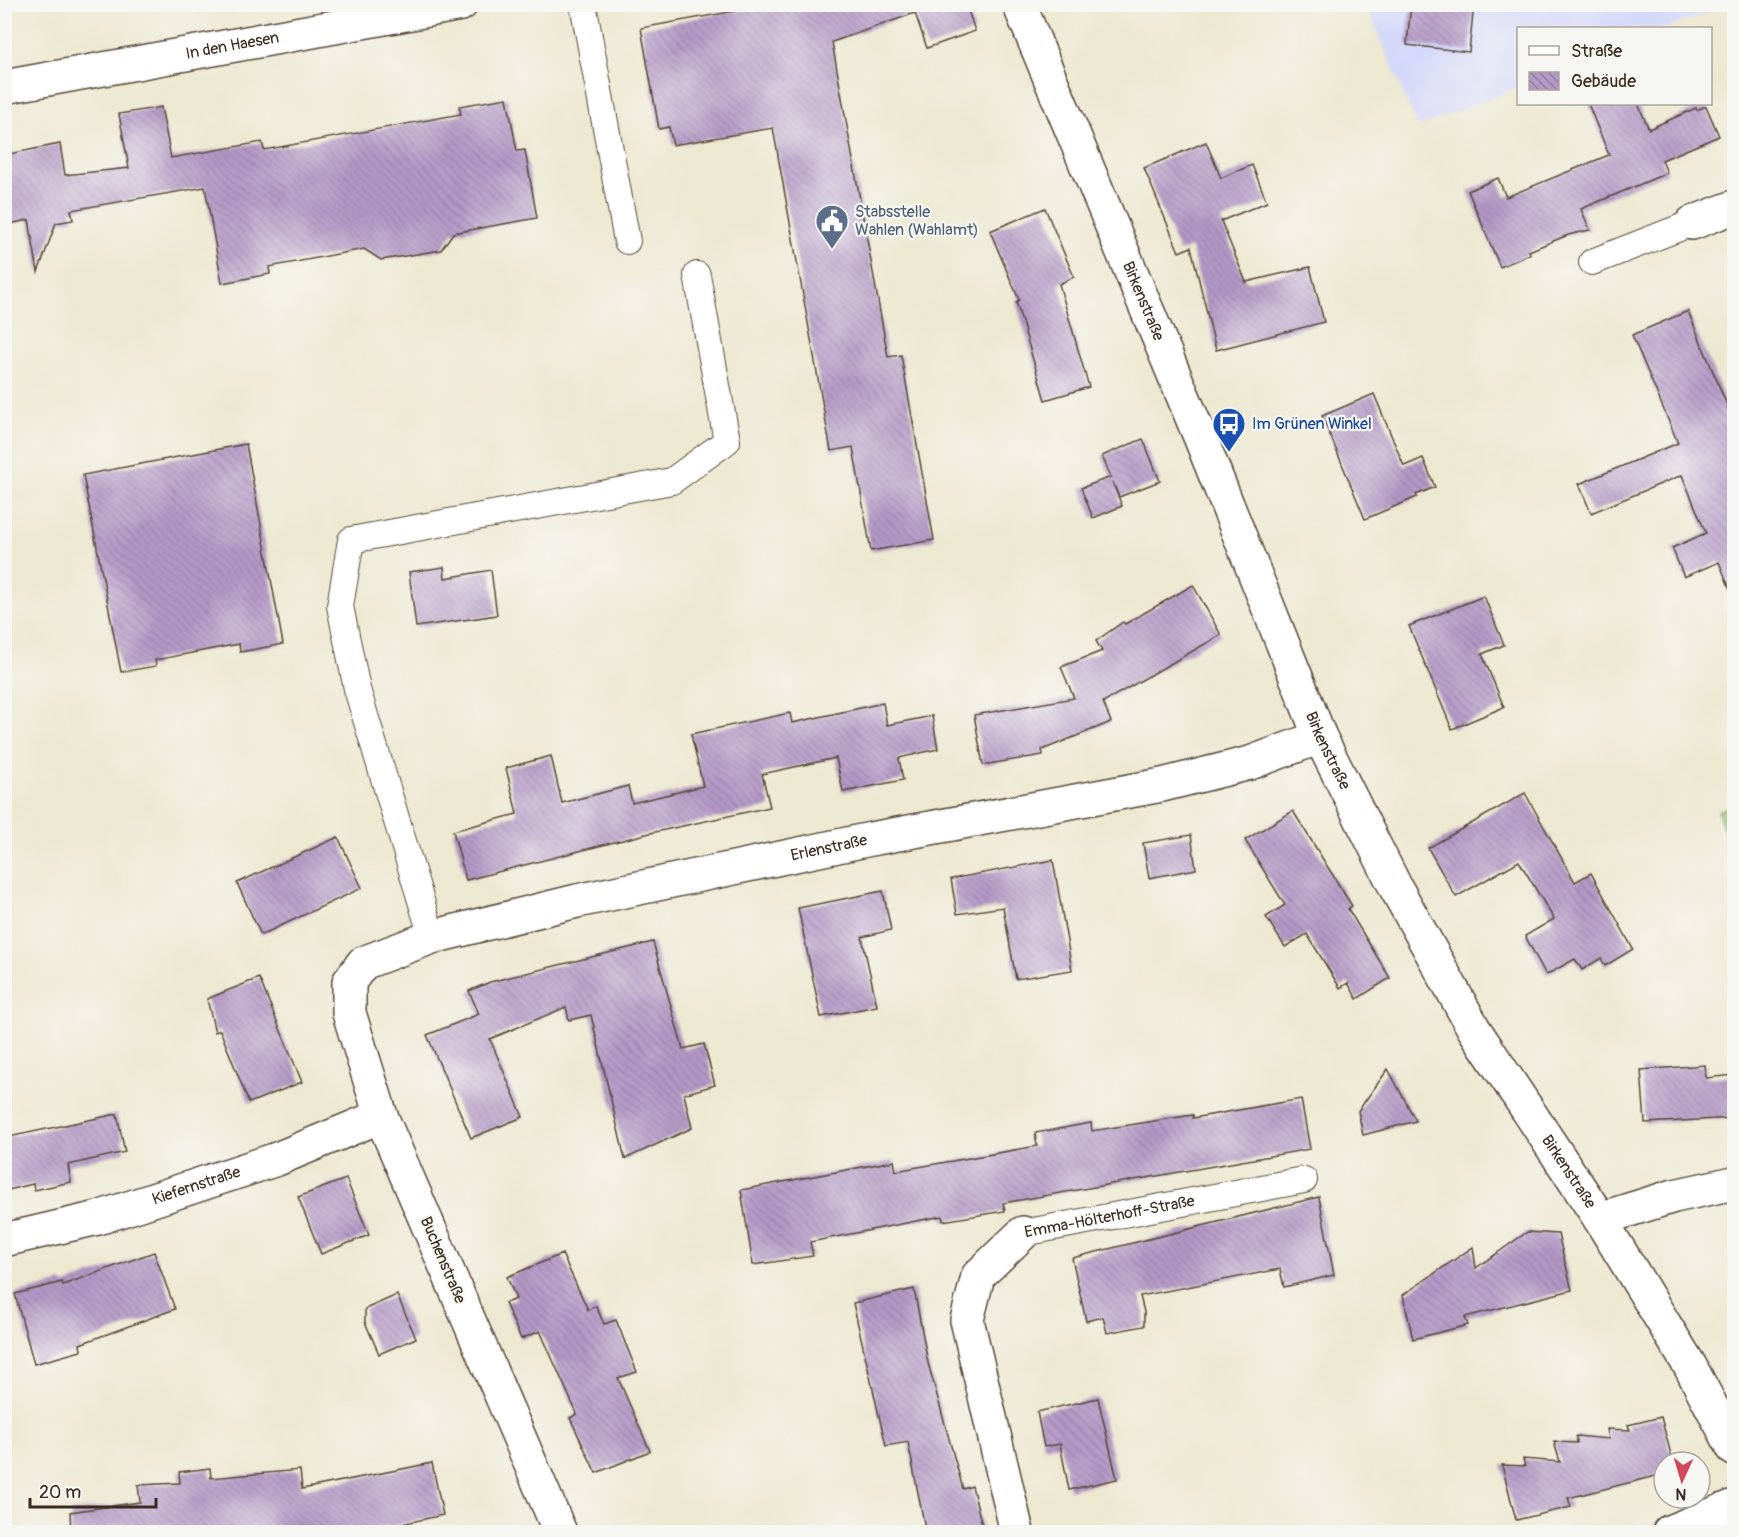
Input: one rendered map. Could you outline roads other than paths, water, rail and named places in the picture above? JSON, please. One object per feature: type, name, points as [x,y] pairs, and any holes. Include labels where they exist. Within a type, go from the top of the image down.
[{"type":"street","name":"In den Haesen","points":[[4,87],[461,4]]},
{"type":"street","name":"Birkenstraße","points":[[1019,4],[1209,460],[1320,737],[1396,888],[1474,1029],[1600,1219],[1690,1366],[1734,1449]]},
{"type":"street","points":[[1692,224],[1734,207]]},
{"type":"street","name":"Erlenstraße","points":[[349,982],[363,963],[432,937],[577,902],[871,839],[1162,785],[1251,763],[1320,737]]},
{"type":"street","name":"Buchenstraße","points":[[349,982],[349,1013],[381,1116],[560,1533]]},
{"type":"street","name":"Kiefernstraße","points":[[4,1240],[98,1218],[277,1159],[381,1116]]},
{"type":"street","points":[[1600,1219],[1674,1196],[1734,1183]]},
{"type":"street","name":"Emma-Hölterhoff-Straße","points":[[1017,1533],[966,1320],[978,1276],[1023,1233]]},
{"type":"street","points":[[1669,1533],[1734,1506]]},
{"type":"lane","points":[[583,4],[627,241]]},
{"type":"lane","points":[[1592,262],[1692,224]]},
{"type":"lane","points":[[432,937],[357,689],[340,606],[351,540],[672,481],[727,441],[697,275]]},
{"type":"lane","name":"Emma-Hölterhoff-Straße","points":[[1023,1233],[1304,1180]]},
{"type":"place","name":"Stabsstelle Wahlen (Wahlamt)","points":[[832,250]]},
{"type":"place","name":"Im Grünen Winkel","points":[[1229,453]]}]
